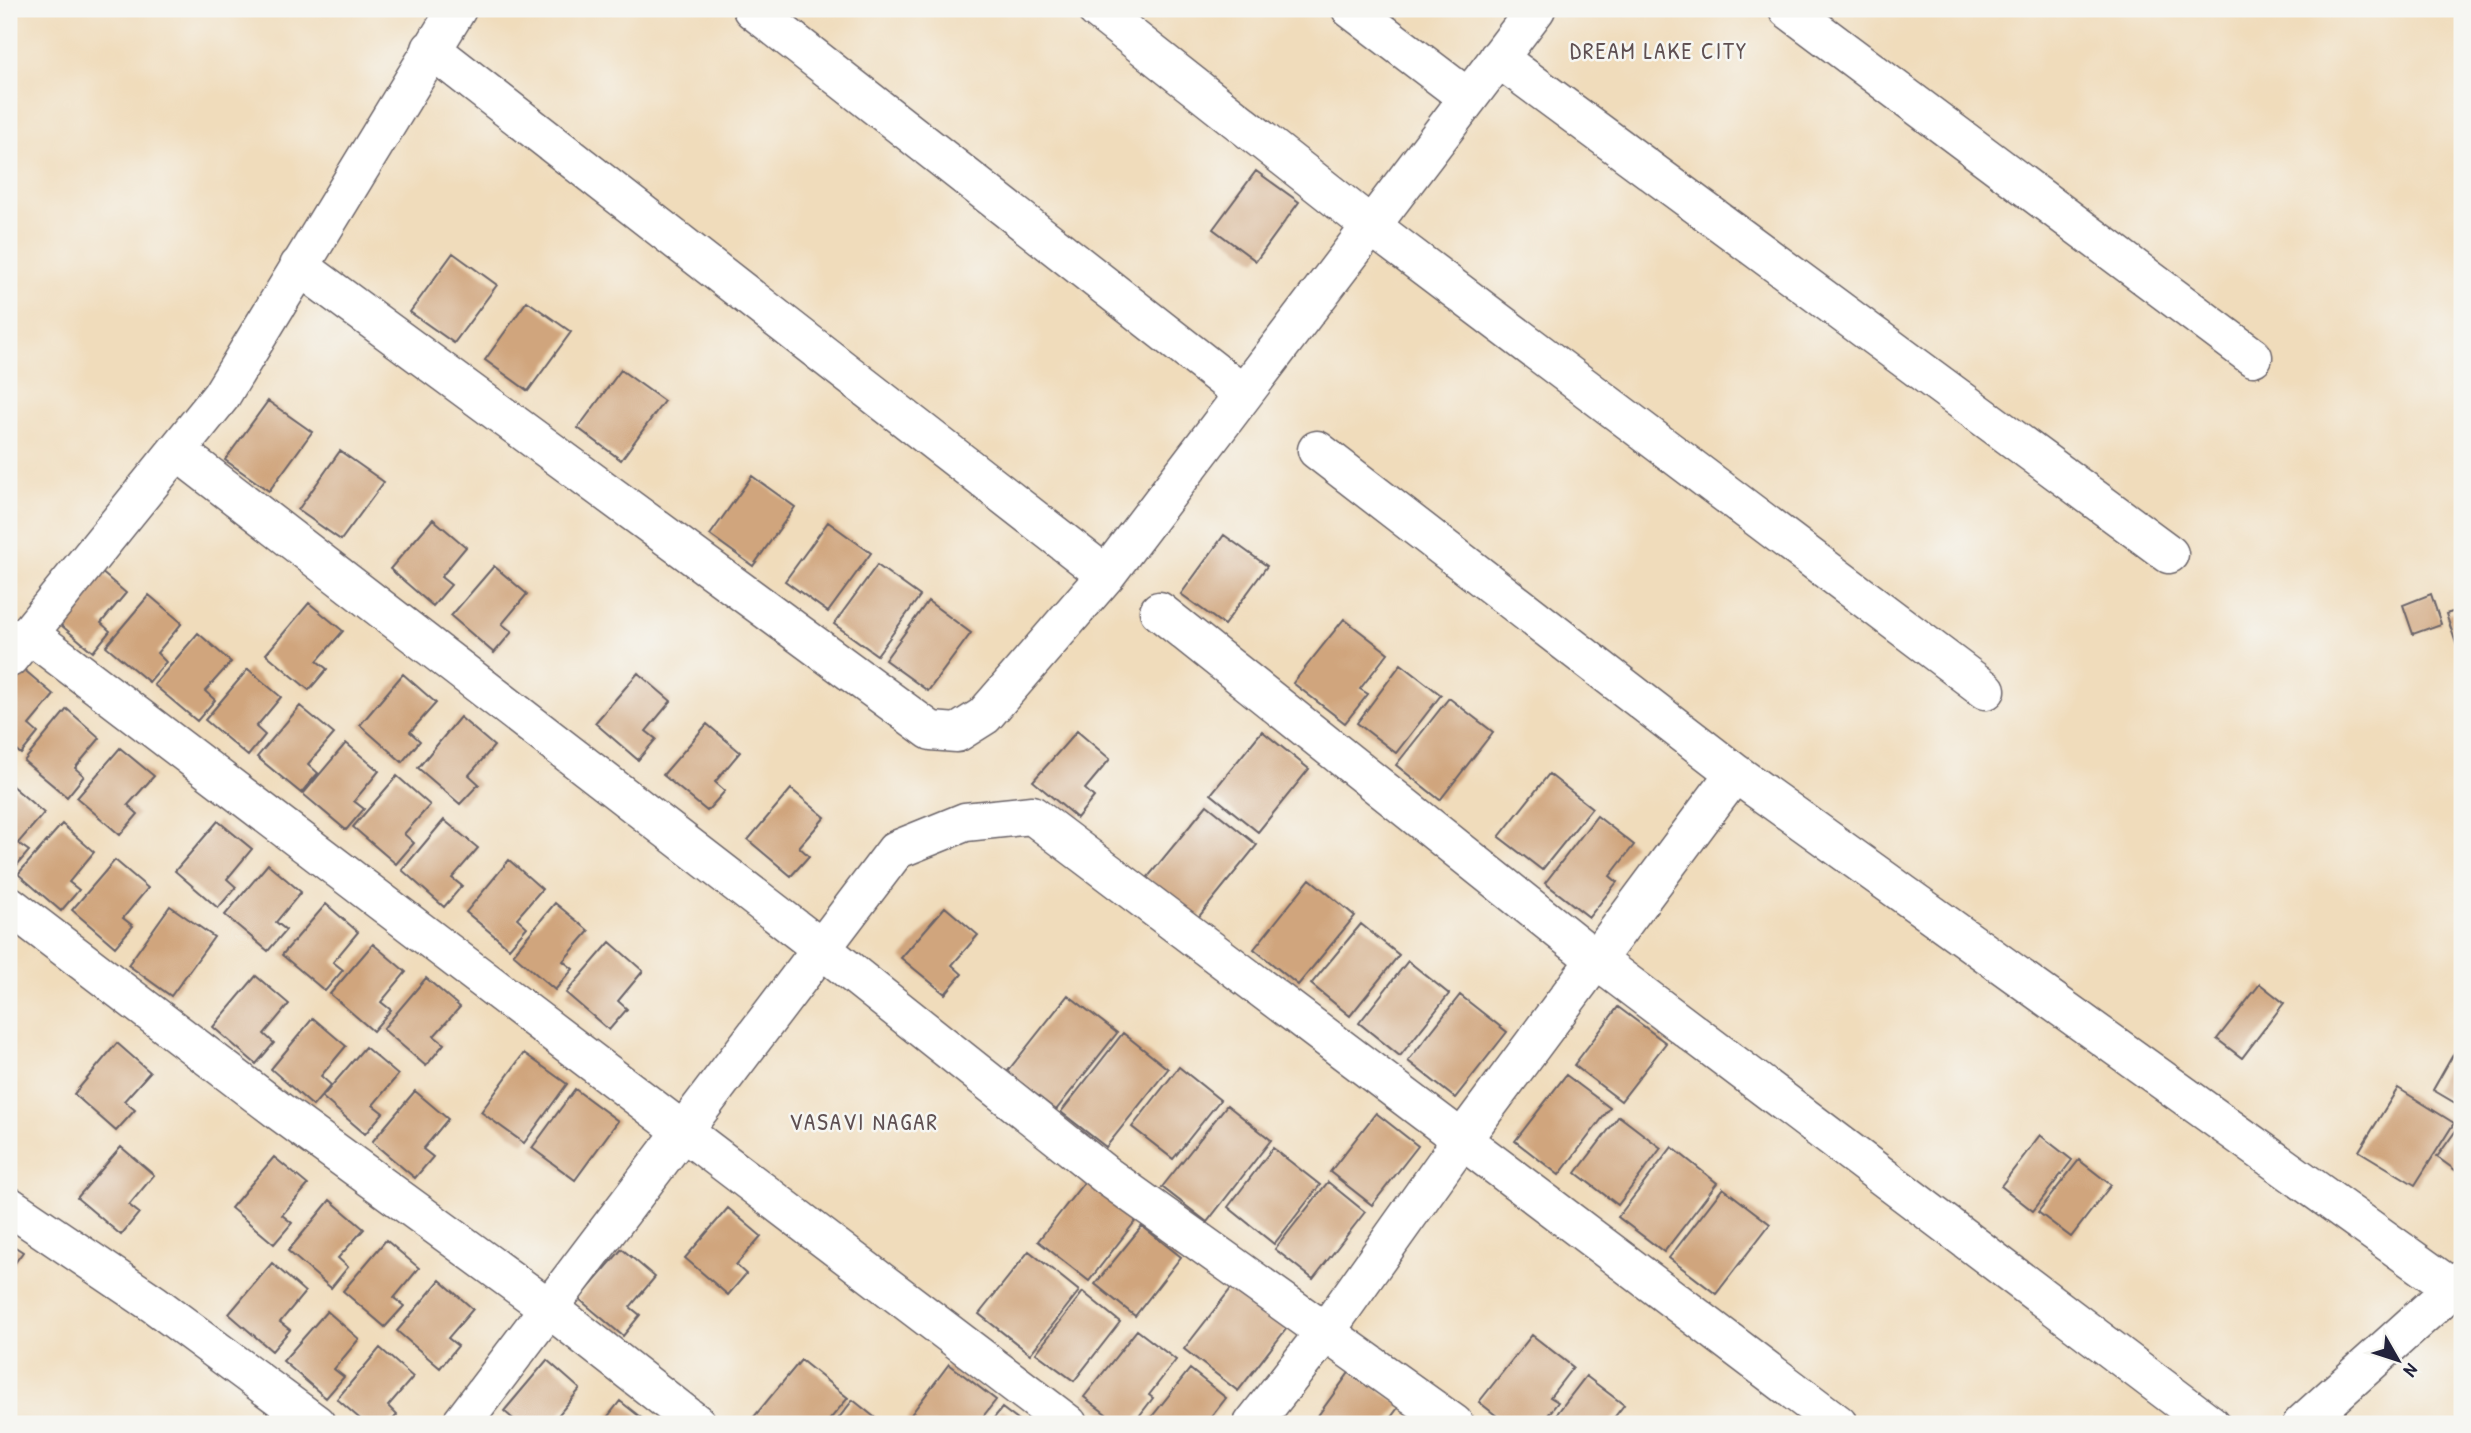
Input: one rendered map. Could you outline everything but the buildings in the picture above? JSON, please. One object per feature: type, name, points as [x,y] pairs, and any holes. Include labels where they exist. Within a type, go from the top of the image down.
[{"type":"street","points":[[457,9],[221,396],[178,453],[18,645],[683,1132],[1068,1424]]},
{"type":"street","points":[[752,9],[1243,394]]},
{"type":"street","points":[[1096,9],[1371,226],[1986,690]]},
{"type":"street","points":[[1350,9],[1468,98]]},
{"type":"street","points":[[299,266],[931,731],[957,733],[984,716],[1106,575],[1536,9]]},
{"type":"street","points":[[1787,9],[2253,357]]},
{"type":"street","points":[[431,49],[1106,575]]},
{"type":"street","points":[[1499,58],[2169,554]]},
{"type":"street","points":[[1317,450],[1735,774],[2458,1285],[2302,1424]]},
{"type":"street","points":[[178,453],[822,949],[1107,1176],[1454,1424]]},
{"type":"street","points":[[1159,611],[1595,959],[2210,1424]]},
{"type":"street","points":[[1253,1424],[1326,1331],[1461,1141],[1735,774]]},
{"type":"street","points":[[461,1424],[896,850],[965,822],[1032,815],[1838,1424]]},
{"type":"street","points":[[9,905],[279,1111],[549,1308],[697,1424]]},
{"type":"street","points":[[9,1206],[154,1304],[316,1424]]},
{"type":"district","name":"DREAM LAKE CITY","points":[[1659,51]]},
{"type":"district","name":"VASAVI NAGAR","points":[[864,1122]]}]
